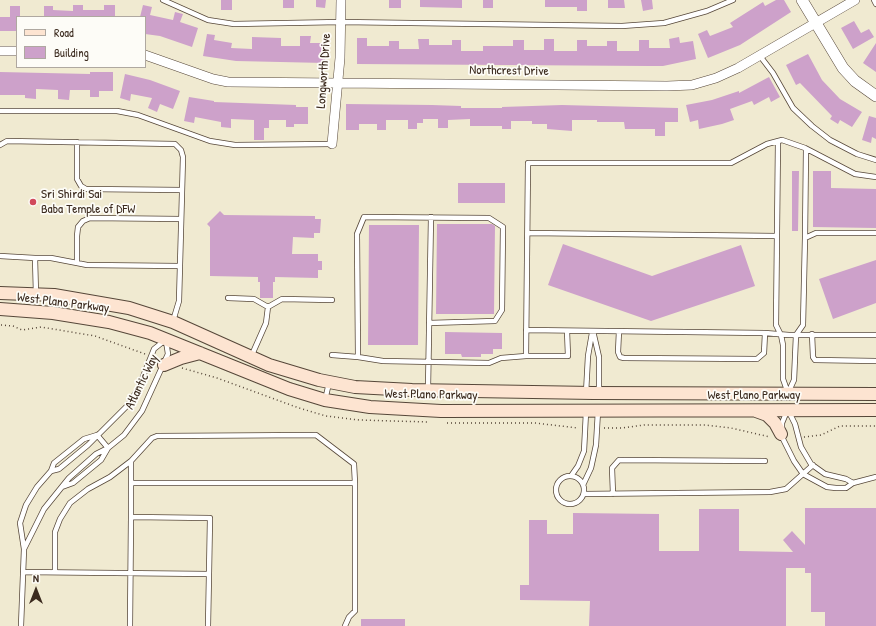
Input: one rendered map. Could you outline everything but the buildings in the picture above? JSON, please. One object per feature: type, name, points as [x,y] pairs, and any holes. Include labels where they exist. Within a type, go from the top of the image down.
[{"type":"main road","name":"West Plano Parkway","points":[[0,293],[36,294],[96,301],[129,308],[173,322],[269,365],[329,382],[356,387],[599,394],[876,394]]},
{"type":"main road","points":[[36,294],[36,311]]},
{"type":"main road","name":"West Plano Parkway","points":[[0,309],[36,311],[109,322],[166,340],[274,384],[325,400],[397,410],[876,410]]},
{"type":"main road","points":[[166,340],[173,322]]},
{"type":"main road","points":[[164,365],[181,358],[200,353]]},
{"type":"main road","points":[[586,393],[586,410]]},
{"type":"main road","points":[[787,410],[788,393]]},
{"type":"main road","points":[[598,410],[599,394]]},
{"type":"main road","points":[[751,409],[767,415],[775,423],[777,436]]},
{"type":"street","name":"Longworth Drive","points":[[332,144],[340,58],[341,0]]},
{"type":"street","points":[[802,0],[843,68],[855,81],[876,96]]},
{"type":"street","name":"Northcrest Drive","points":[[146,55],[213,79],[228,82],[692,85],[716,78],[760,56],[855,0]]},
{"type":"street","points":[[0,51],[16,51]]},
{"type":"lane","points":[[163,0],[208,20],[234,24],[341,22],[622,26],[664,23],[707,10],[733,0]]},
{"type":"lane","points":[[874,0],[876,4]]},
{"type":"lane","points":[[760,56],[773,73],[793,108],[812,126],[830,140],[857,154],[876,160]]},
{"type":"lane","points":[[0,111],[117,111],[138,115],[210,141],[234,145],[332,144]]},
{"type":"lane","points":[[526,356],[528,163],[731,163],[767,144],[782,140],[806,149],[855,174],[876,177]]},
{"type":"lane","points":[[0,145],[7,141],[175,144],[181,150],[183,157],[181,260],[179,266],[178,301],[173,322]]},
{"type":"lane","points":[[778,141],[776,325],[781,335],[783,345],[783,379],[788,393]]},
{"type":"lane","points":[[77,142],[77,179],[81,186],[86,189],[182,190]]},
{"type":"lane","points":[[788,393],[794,380],[796,335],[803,325],[806,149]]},
{"type":"lane","points":[[358,357],[357,234],[364,217],[489,218],[503,227],[502,310],[495,321],[429,323]]},
{"type":"lane","points":[[428,390],[431,217]]},
{"type":"lane","points":[[77,263],[78,227],[83,221],[90,218],[181,219]]},
{"type":"lane","points":[[528,233],[777,236]]},
{"type":"lane","points":[[805,238],[816,233],[876,233]]},
{"type":"lane","points":[[0,256],[35,258],[87,265],[179,266]]},
{"type":"lane","points":[[35,258],[36,294]]},
{"type":"lane","points":[[228,298],[254,299],[268,307]]},
{"type":"lane","points":[[268,307],[282,299],[332,300]]},
{"type":"lane","points":[[251,357],[266,323],[268,307]]},
{"type":"lane","points":[[526,330],[765,332],[781,335],[876,335]]},
{"type":"lane","points":[[332,354],[383,361],[489,363],[501,358],[526,356],[568,356],[567,331]]},
{"type":"lane","points":[[586,393],[588,356],[592,331]]},
{"type":"lane","points":[[592,331],[599,356],[599,394]]},
{"type":"lane","points":[[619,331],[618,352],[620,356],[624,358],[757,359],[764,353],[765,332]]},
{"type":"lane","points":[[812,334],[813,357],[815,360],[876,361]]},
{"type":"lane","name":"Atlantic Way","points":[[24,549],[44,509],[68,478],[96,454],[108,448],[124,435],[142,411],[168,354],[166,340],[154,349],[138,389],[128,405],[88,445],[59,469],[51,471]]},
{"type":"lane","points":[[325,400],[329,382]]},
{"type":"lane","points":[[570,476],[578,466],[584,451],[586,410]]},
{"type":"lane","points":[[583,485],[578,479],[570,476],[562,478],[557,484],[556,492],[560,500],[566,504],[574,504],[580,500],[584,494],[583,485],[591,468],[596,445],[598,410]]},
{"type":"lane","points":[[787,410],[777,436],[803,474],[816,481],[836,488],[846,488],[853,483],[876,477]]},
{"type":"lane","points":[[787,410],[795,424],[801,447],[813,465],[825,474],[853,483]]},
{"type":"lane","points":[[97,435],[108,448]]},
{"type":"lane","name":"Atlantic Way","points":[[21,626],[24,549],[20,523],[26,505],[37,487],[51,471],[54,463],[84,439],[97,435]]},
{"type":"lane","points":[[55,572],[55,532],[60,519],[70,503],[88,489],[110,477],[131,461],[152,438],[157,436],[316,435],[354,464],[355,611],[345,626]]},
{"type":"lane","name":"Atlantic Way","points":[[62,487],[73,483],[85,474],[101,460],[108,448]]},
{"type":"lane","points":[[613,494],[612,468],[619,460],[765,461]]},
{"type":"lane","points":[[130,626],[131,461]]},
{"type":"lane","points":[[584,494],[770,492],[786,489],[813,465]]},
{"type":"lane","points":[[131,483],[355,483]]},
{"type":"lane","points":[[131,517],[210,518],[208,626]]},
{"type":"lane","points":[[23,572],[209,574]]},
{"type":"path","points":[[1,325],[13,326],[22,330],[41,327],[95,336],[146,354]]},
{"type":"path","points":[[447,423],[535,423],[582,428]]},
{"type":"path","points":[[603,428],[622,428],[644,425],[705,425],[777,436]]},
{"type":"path","points":[[801,437],[822,435],[840,426],[876,426]]},
{"type":"place","name":"Sri Shirdi Sai Baba Temple of DFW","points":[[33,202]]}]
